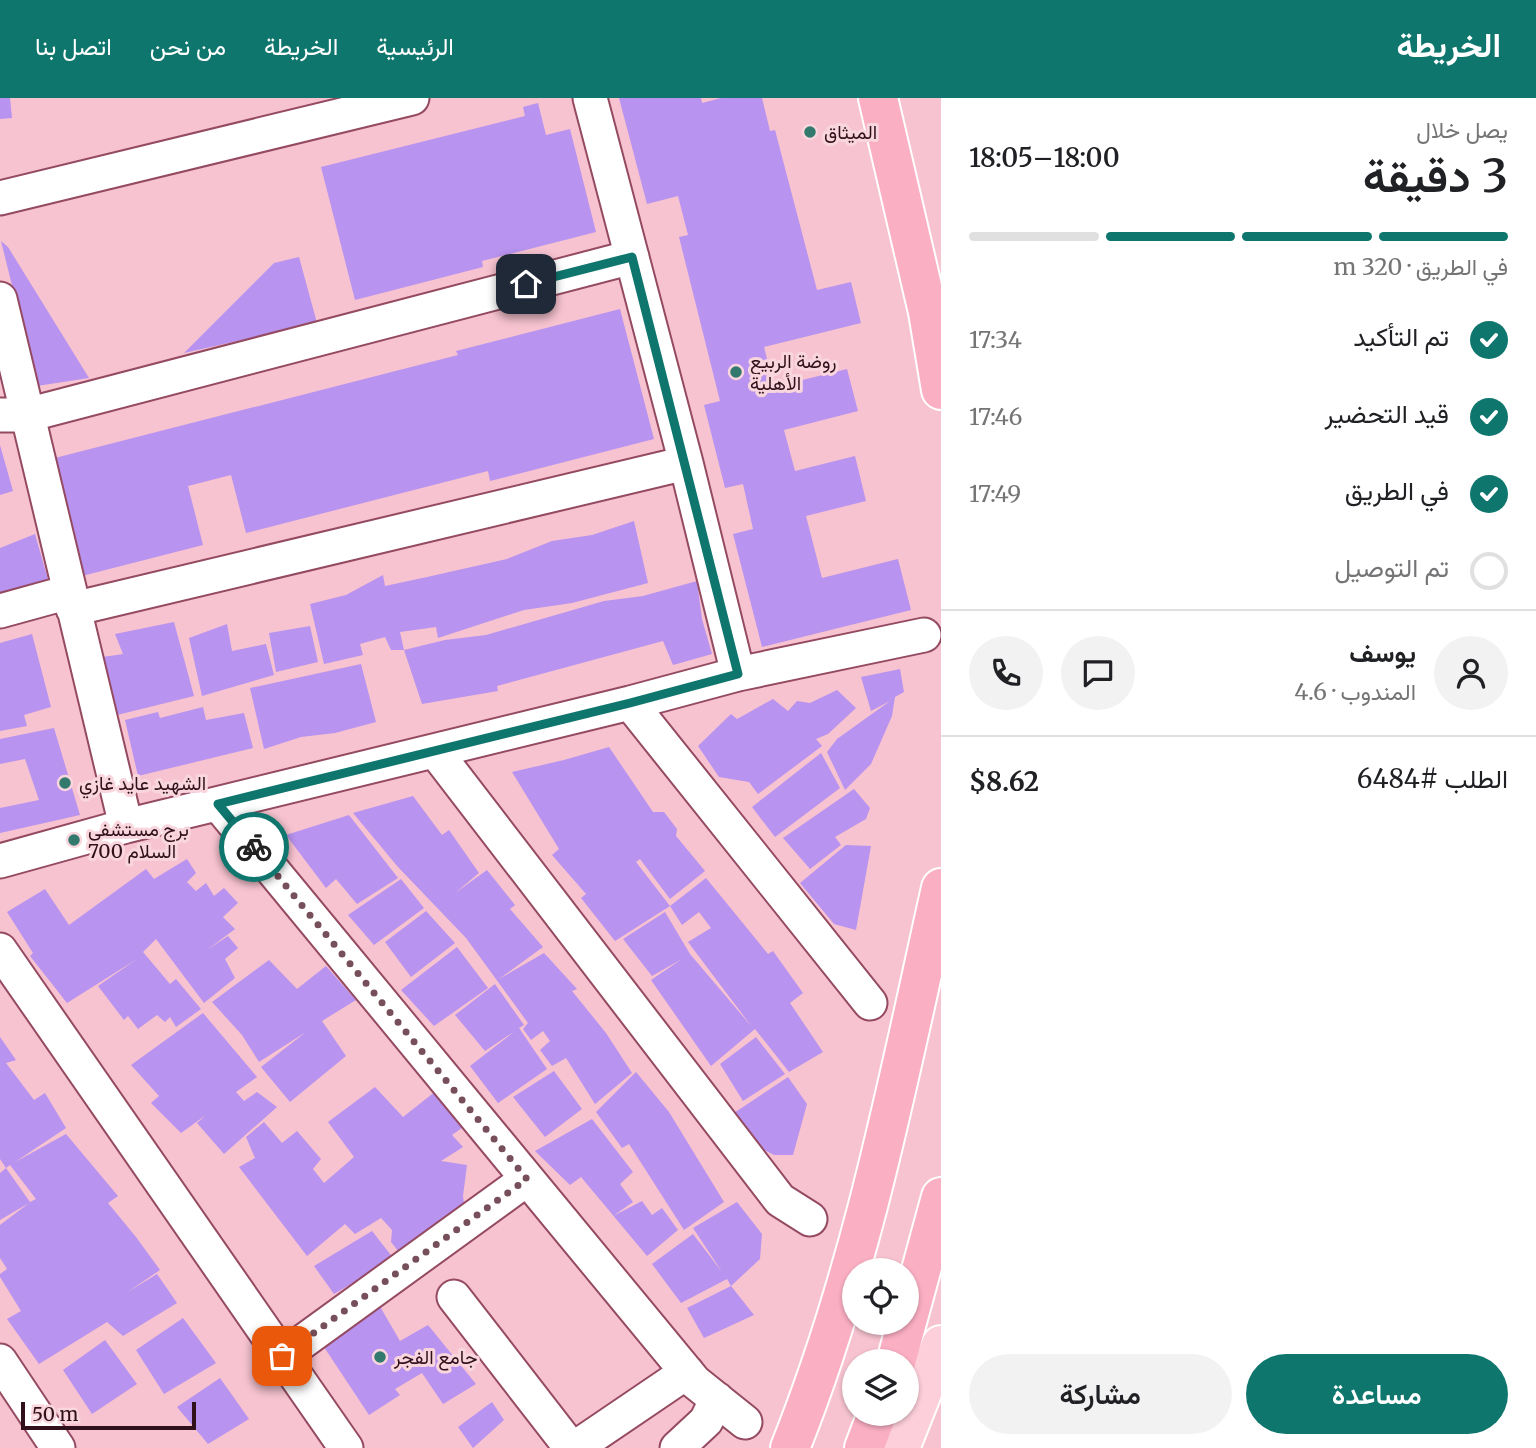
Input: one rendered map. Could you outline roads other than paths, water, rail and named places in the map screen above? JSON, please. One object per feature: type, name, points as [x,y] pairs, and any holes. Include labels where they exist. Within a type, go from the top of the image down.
[{"type":"highway","points":[[878,98],[928,312],[941,390]]},
{"type":"highway","points":[[790,1448],[851,1266],[875,1176],[941,888]]},
{"type":"highway","points":[[899,1349],[941,1197]]},
{"type":"highway","points":[[864,1448],[872,1426]]},
{"type":"main road","points":[[900,1448],[930,1404],[941,1345]]},
{"type":"street","points":[[0,198],[412,98]]},
{"type":"street","points":[[590,98],[738,674]]},
{"type":"street","points":[[13,415],[632,257]]},
{"type":"street","points":[[0,299],[13,415],[71,601],[126,826]]},
{"type":"street","points":[[0,611],[71,601],[685,463]]},
{"type":"street","points":[[0,861],[126,826],[630,703],[738,674],[925,635]]},
{"type":"street","points":[[630,703],[870,1003]]},
{"type":"street","points":[[435,751],[780,1200],[810,1219]]},
{"type":"street","points":[[218,804],[687,1373],[745,1422]]},
{"type":"street","points":[[0,950],[346,1448]]},
{"type":"street","points":[[282,1356],[527,1179]]},
{"type":"street","points":[[454,1297],[573,1448],[687,1373]]},
{"type":"street","points":[[0,1362],[58,1448]]},
{"type":"street","points":[[677,1448],[706,1421],[717,1399]]},
{"type":"place","name":"الميثاق","points":[[810,132]]},
{"type":"place","name":"روضة الربيع الأهلية","points":[[736,372]]},
{"type":"place","name":"الشهيد عايد غازي","points":[[65,783]]},
{"type":"place","name":"برج مستشفى السلام 700","points":[[74,840]]},
{"type":"place","name":"جامع الفجر","points":[[380,1357]]}]
